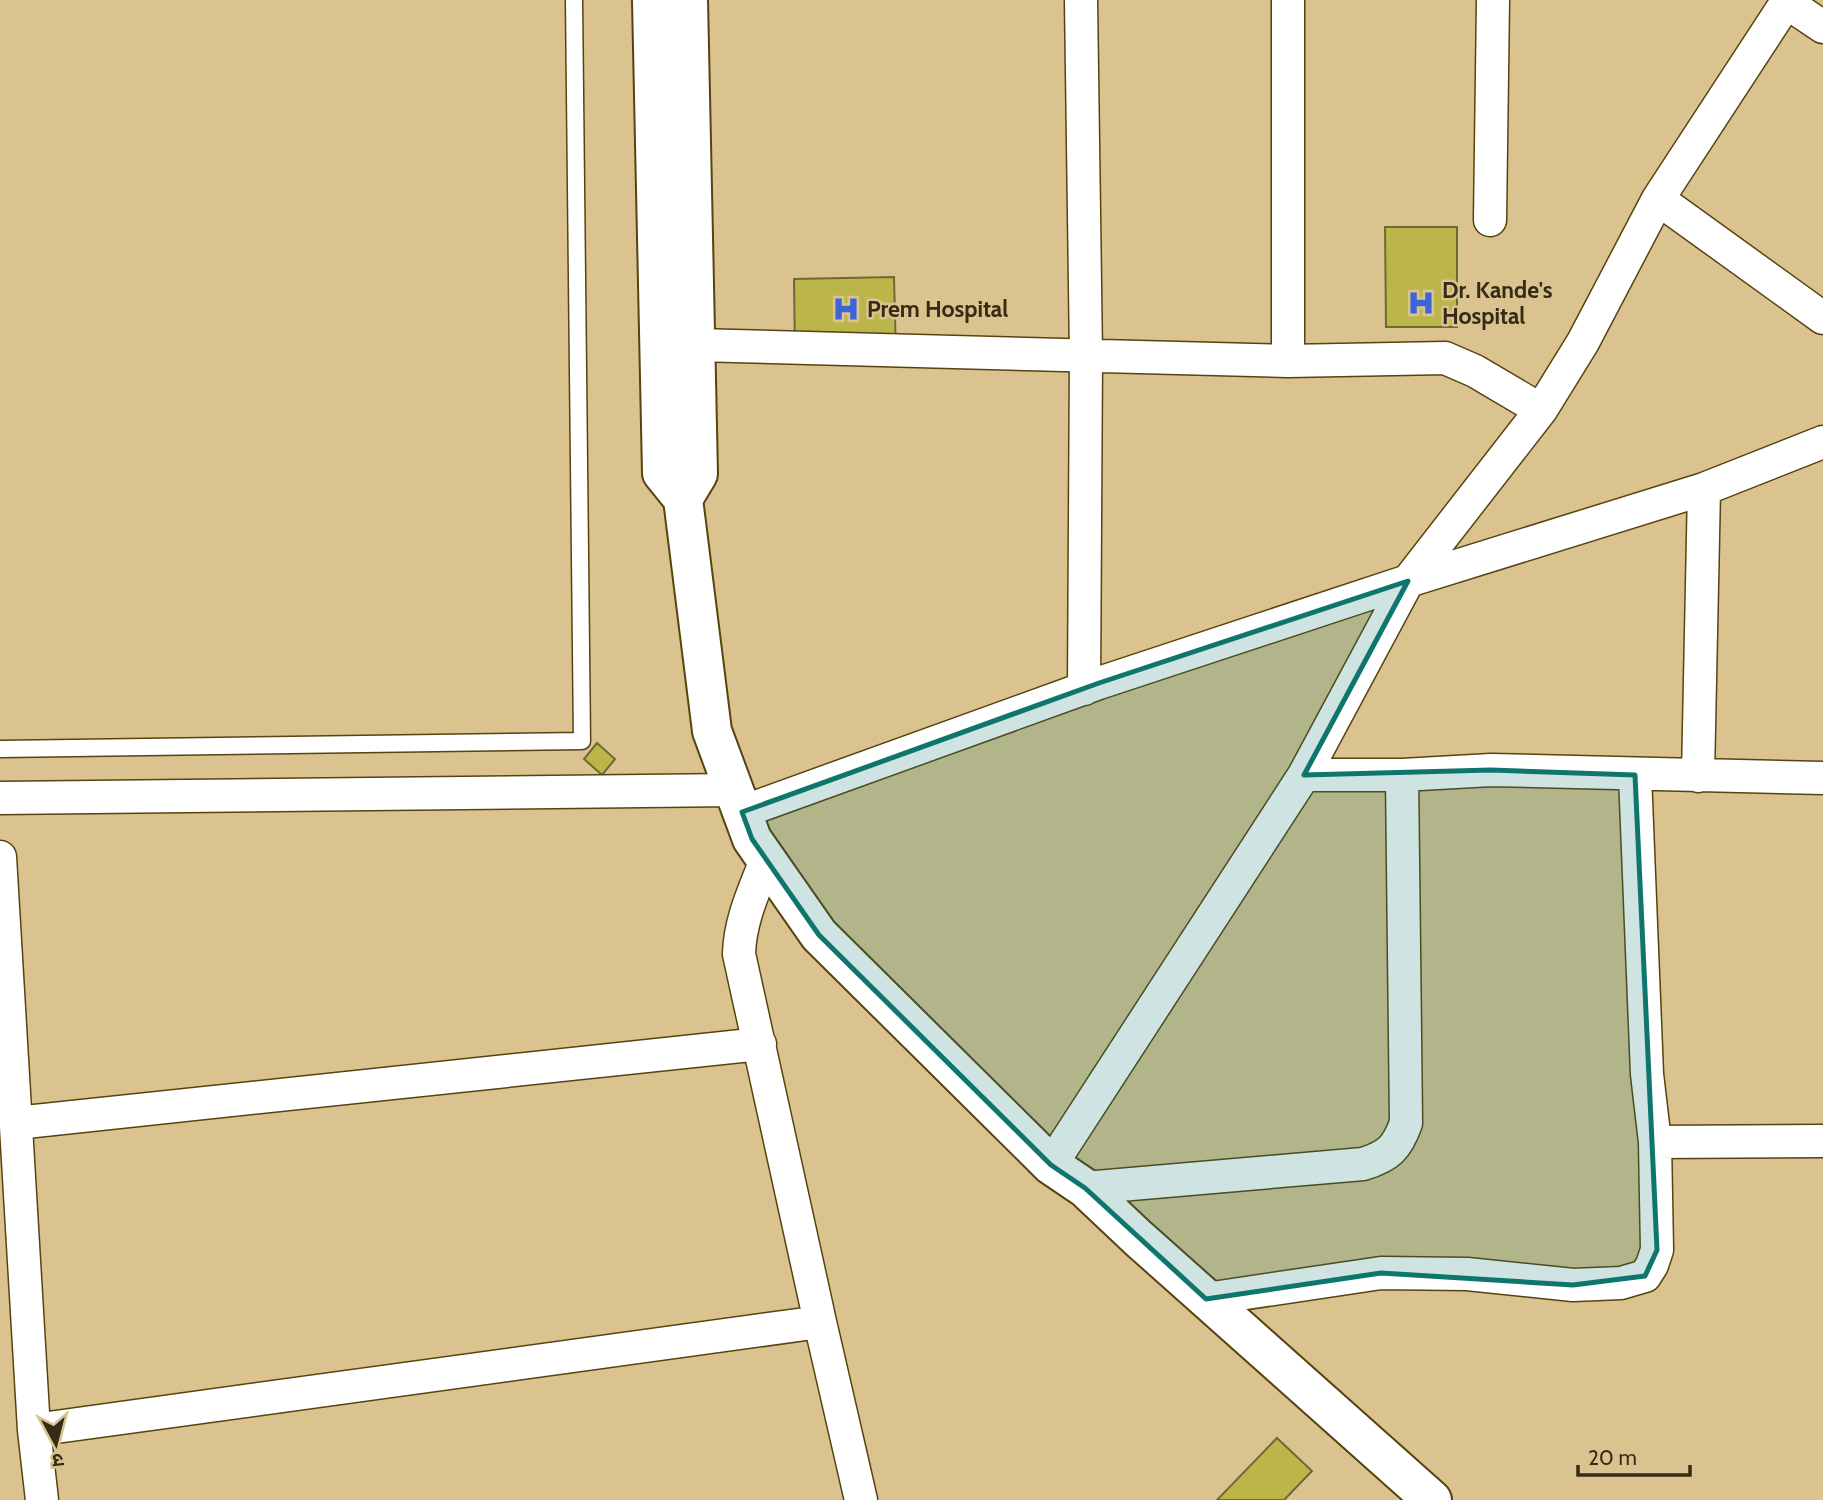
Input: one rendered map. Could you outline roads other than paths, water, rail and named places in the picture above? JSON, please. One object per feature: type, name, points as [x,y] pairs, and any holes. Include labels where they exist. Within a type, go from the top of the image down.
[{"type":"street","points":[[652,0],[662,474],[683,499],[712,731],[752,839],[819,935],[1051,1165],[1085,1188],[1432,1500]]},
{"type":"street","points":[[683,499],[698,474],[688,0]]},
{"type":"street","points":[[1081,0],[1086,356],[1084,689]]},
{"type":"street","points":[[1288,0],[1288,361]]},
{"type":"street","points":[[1490,220],[1493,0]]},
{"type":"street","points":[[1051,1165],[1304,775],[1408,581],[1541,410],[1583,342],[1658,199],[1787,1],[1823,27]]},
{"type":"street","points":[[1658,199],[1823,318]]},
{"type":"street","points":[[695,345],[1288,361],[1445,358],[1475,370],[1541,410]]},
{"type":"street","points":[[0,797],[738,801],[1408,581],[1704,489],[1823,442]]},
{"type":"street","points":[[1698,776],[1704,489]]},
{"type":"street","points":[[1304,775],[1402,775],[1491,770],[1823,778]]},
{"type":"street","points":[[1085,1188],[1363,1164],[1379,1159],[1399,1142],[1405,1122],[1402,775]]},
{"type":"street","points":[[1206,1299],[1381,1273],[1467,1274],[1573,1285],[1621,1283],[1645,1276],[1657,1250],[1655,1142],[1647,1074],[1635,775]]},
{"type":"street","points":[[0,858],[5,1040],[16,1122],[14,1314],[34,1430],[42,1500]]},
{"type":"street","points":[[766,860],[744,917],[740,954],[861,1500]]},
{"type":"street","points":[[16,1122],[760,1044]]},
{"type":"street","points":[[1655,1142],[1823,1141]]},
{"type":"street","points":[[34,1430],[820,1322]]},
{"type":"lane","points":[[0,748],[582,741],[574,0]]},
{"type":"place","name":"Dr. Kande's Hospital","points":[[1421,303]]},
{"type":"place","name":"Prem Hospital","points":[[846,309]]}]
